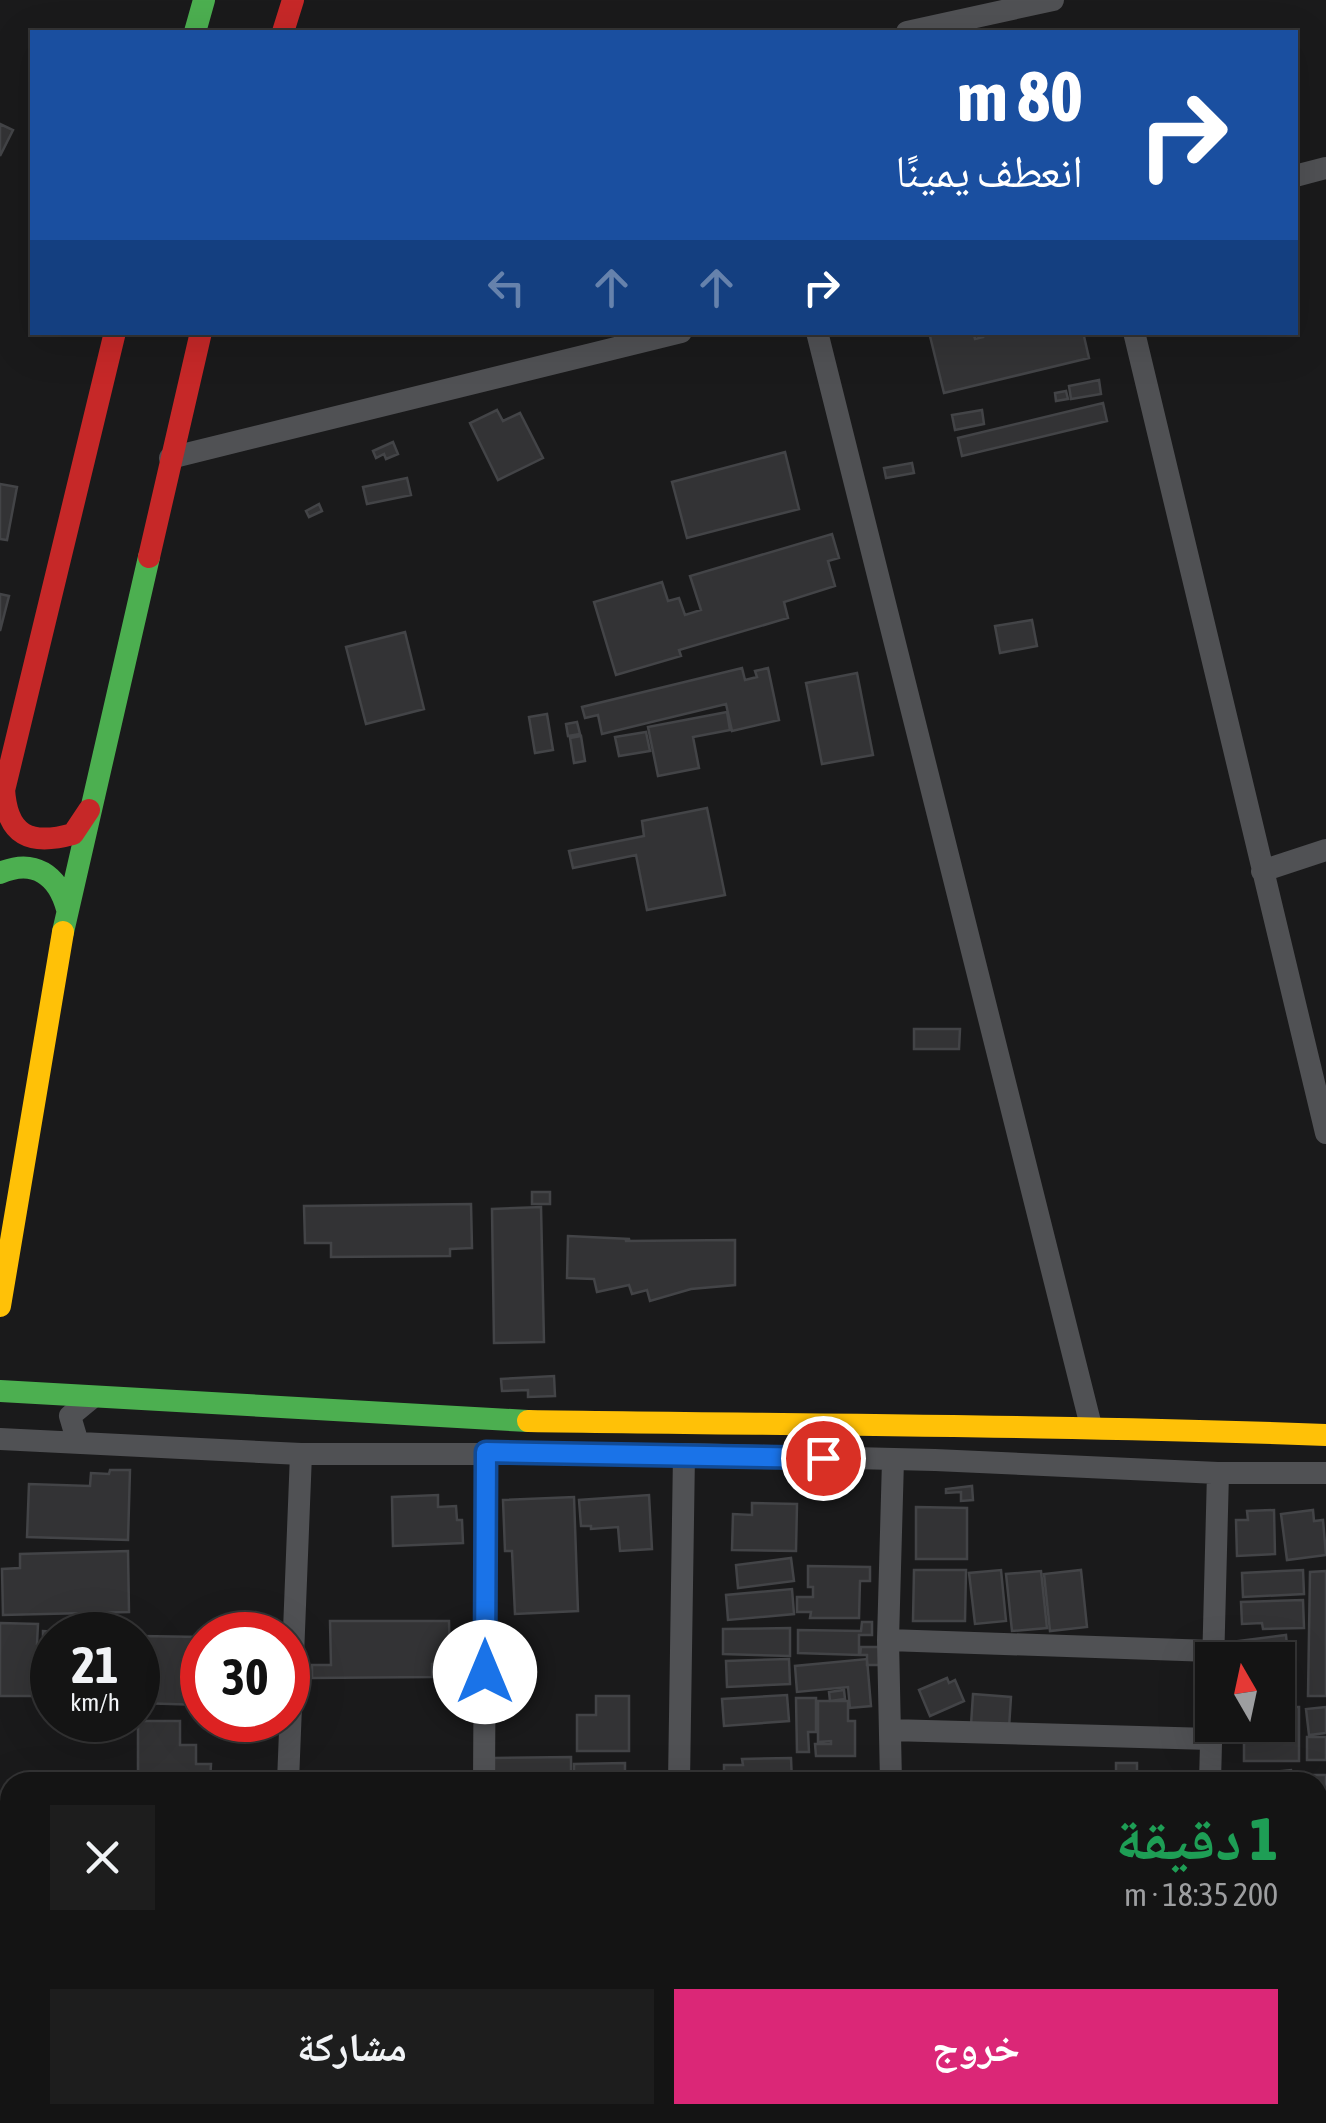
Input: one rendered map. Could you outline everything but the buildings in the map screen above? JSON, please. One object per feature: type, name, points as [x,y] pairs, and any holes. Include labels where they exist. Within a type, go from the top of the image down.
[{"type":"street","points":[[196,30],[204,0]]},
{"type":"street","points":[[285,30],[294,0]]},
{"type":"street","points":[[915,30],[1052,0]]},
{"type":"street","points":[[1298,175],[1326,168]]},
{"type":"street","points":[[90,809],[73,834],[35,839],[13,827],[6,817],[2,796],[115,335]]},
{"type":"street","points":[[0,1306],[67,910],[200,335]]},
{"type":"street","points":[[170,458],[669,335]]},
{"type":"street","points":[[818,335],[1091,1426]]},
{"type":"street","points":[[1135,335],[1262,871],[1317,1058],[1326,1133]]},
{"type":"street","points":[[1262,871],[1326,850]]},
{"type":"street","points":[[0,874],[21,866],[42,870],[61,886],[67,910]]},
{"type":"street","points":[[0,1391],[301,1406],[478,1420],[988,1428],[1091,1426],[1326,1434]]},
{"type":"street","points":[[78,1443],[70,1416],[93,1396]]},
{"type":"street","points":[[0,1439],[301,1454],[684,1454],[1218,1474],[1326,1473]]},
{"type":"street","points":[[484,1772],[486,1452]]},
{"type":"street","points":[[288,1772],[301,1454]]},
{"type":"street","points":[[679,1772],[684,1454]]},
{"type":"street","points":[[891,1772],[888,1640],[893,1460]]},
{"type":"street","points":[[1211,1642],[1218,1474]]},
{"type":"street","points":[[888,1640],[1195,1650]]},
{"type":"street","points":[[890,1730],[1195,1739]]},
{"type":"street","points":[[1210,1742],[1210,1772]]},
{"type":"traffic: fast","points":[[196,30],[204,0]]},
{"type":"traffic: fast","points":[[63,932],[149,557]]},
{"type":"traffic: fast","points":[[0,873],[24,868],[43,873],[58,887],[67,909]]},
{"type":"traffic: fast","points":[[0,1391],[528,1421]]},
{"type":"traffic: slow","points":[[0,1306],[63,932]]},
{"type":"traffic: slow","points":[[528,1421],[1326,1435]]},
{"type":"traffic: jam","points":[[284,30],[293,0]]},
{"type":"traffic: jam","points":[[0,807],[114,335]]},
{"type":"traffic: jam","points":[[149,557],[200,335]]},
{"type":"traffic: jam","points":[[4,789],[10,818],[24,834],[33,837],[73,834],[89,810]]},
{"type":"route","points":[[485,1672],[486,1452],[823,1458]]}]
